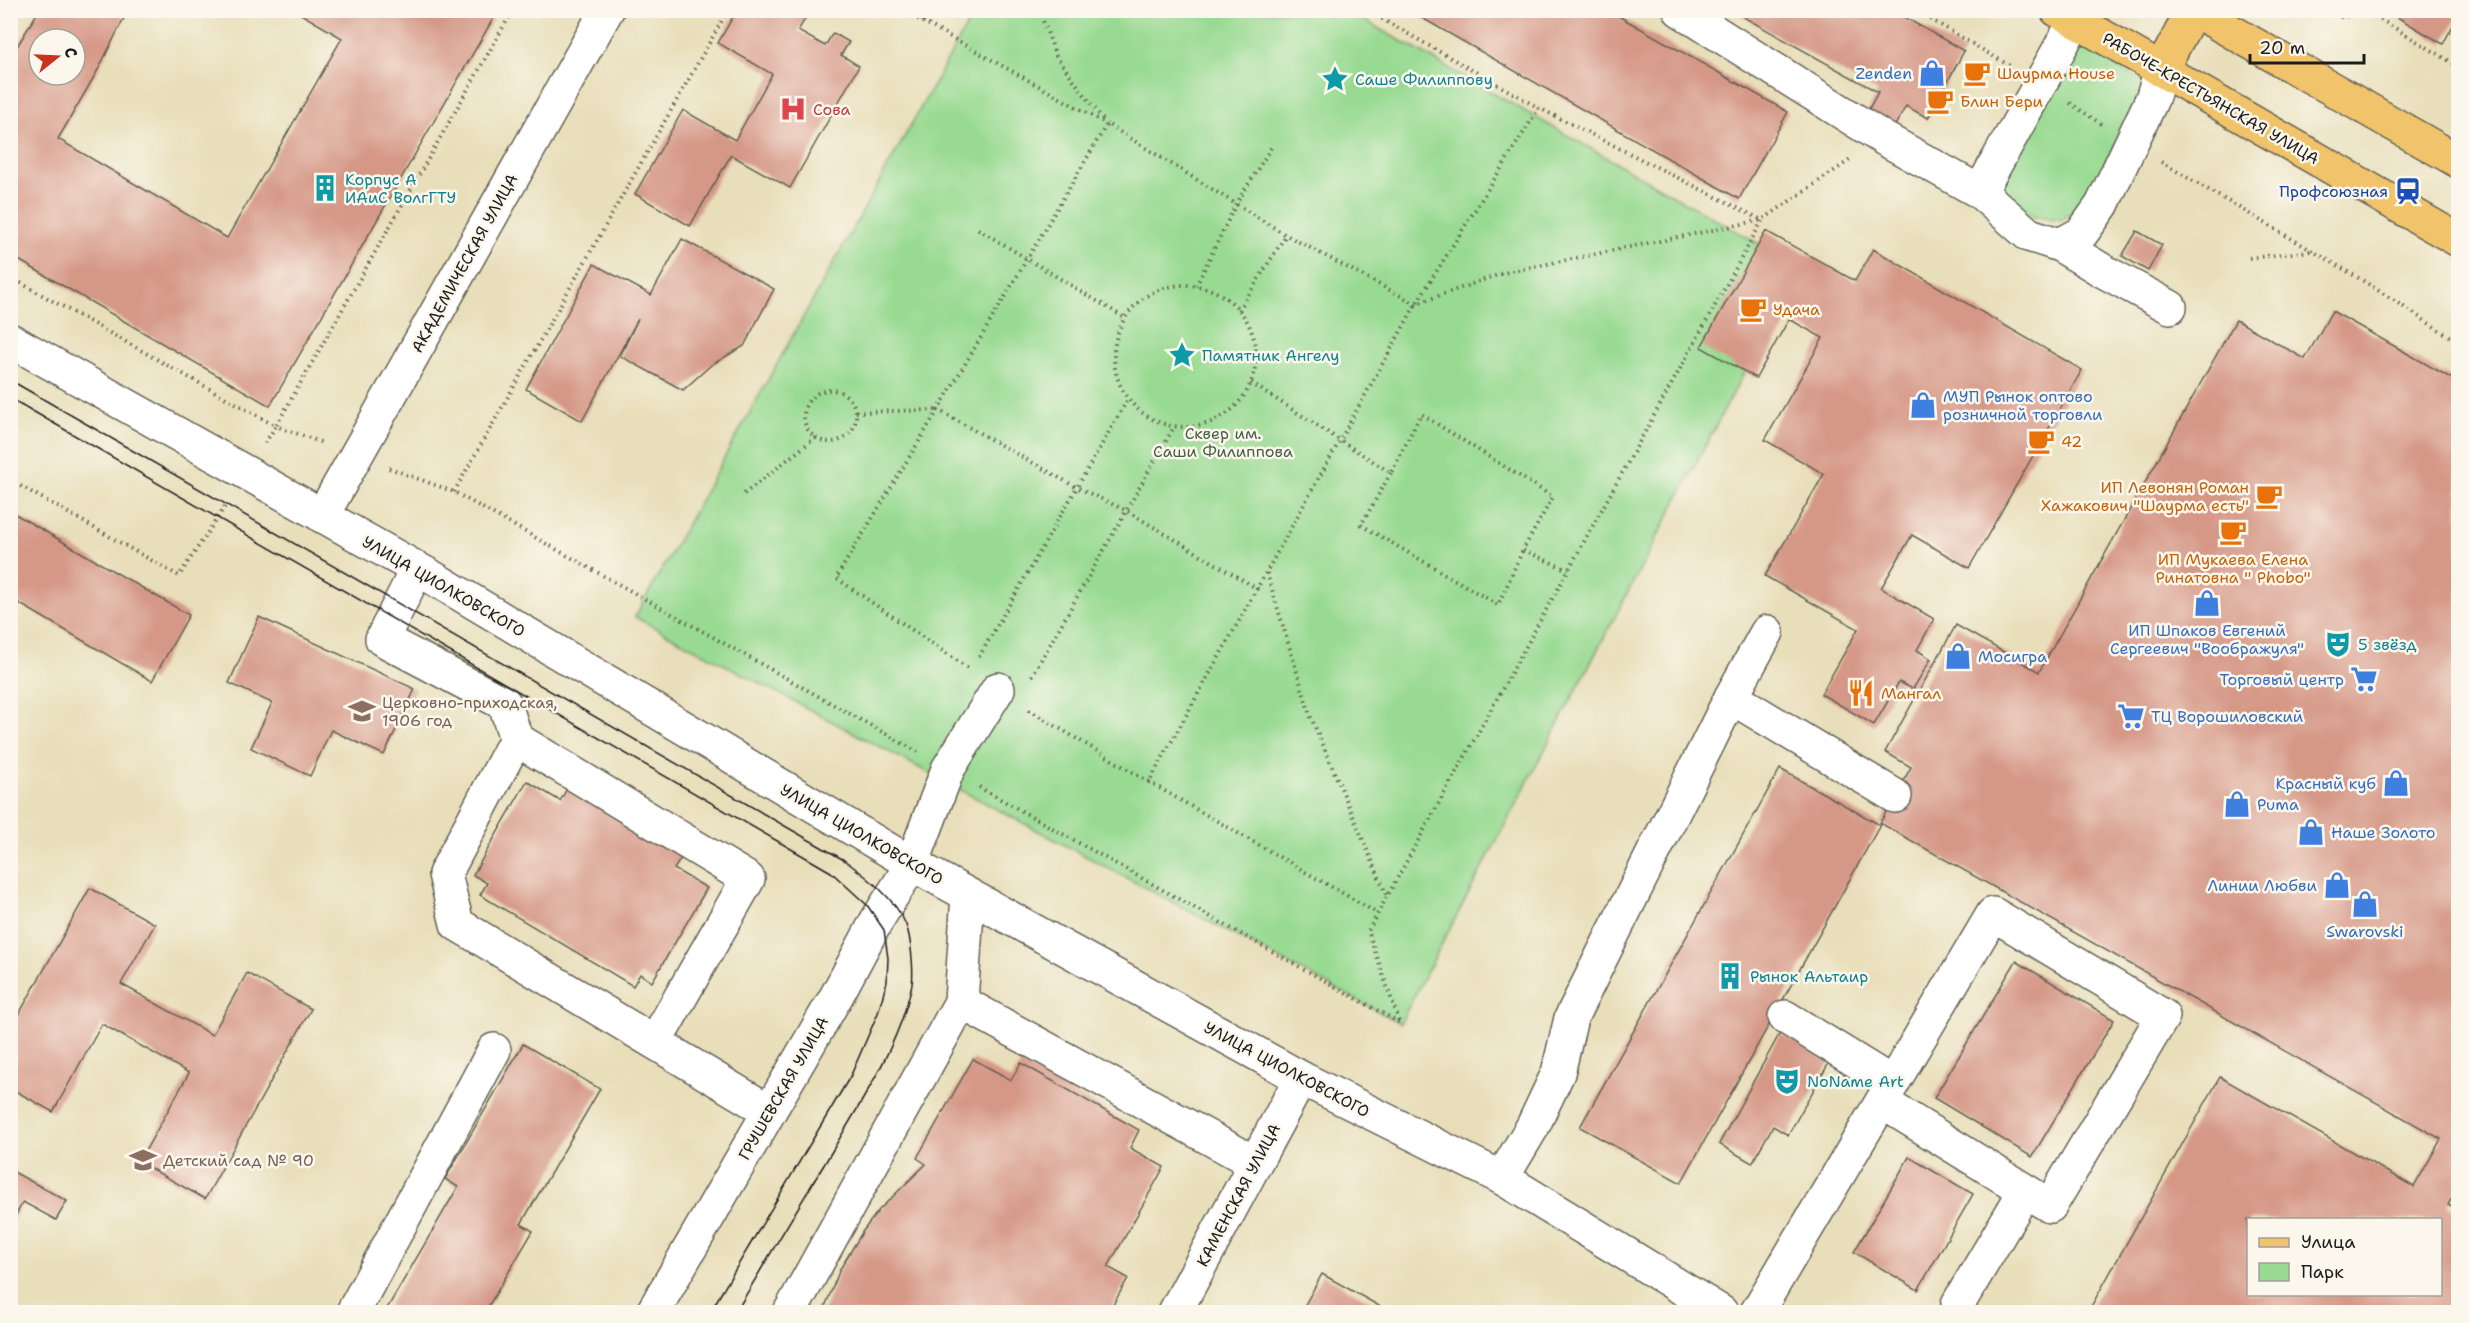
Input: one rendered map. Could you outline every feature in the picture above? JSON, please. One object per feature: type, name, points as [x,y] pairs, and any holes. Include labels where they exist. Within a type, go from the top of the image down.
[{"type":"main road","points":[[2161,70],[2193,10],[2458,161]]},
{"type":"main road","name":"РАБОЧЕ-КРЕСТЬЯНСКАЯ УЛИЦА","points":[[2066,16],[2458,240]]},
{"type":"street","name":"АКАДЕМИЧЕСКАЯ УЛИЦА","points":[[322,516],[607,10]]},
{"type":"street","points":[[1680,10],[1882,138],[1980,192],[2029,235],[2060,244],[2105,272],[2170,307]]},
{"type":"street","points":[[1980,192],[2041,83],[2066,16]]},
{"type":"street","points":[[2060,244],[2082,232],[2102,205],[2152,99],[2161,70]]},
{"type":"street","name":"УЛИЦА ЦИОЛКОВСКОГО","points":[[10,340],[417,569],[912,864],[1301,1078],[1502,1178],[1721,1312]]},
{"type":"street","points":[[417,569],[382,639],[505,705],[516,739],[748,879],[655,1042]]},
{"type":"street","points":[[1502,1178],[1533,1126],[1558,1073],[1571,1018],[1731,697],[1767,633]]},
{"type":"street","name":"ГРУШЕВСКАЯ УЛИЦА","points":[[653,1312],[770,1111],[877,920],[912,864],[948,770],[1007,696]]},
{"type":"street","points":[[1731,697],[1895,796]]},
{"type":"street","points":[[516,739],[445,874],[457,924],[770,1111]]},
{"type":"street","points":[[790,1312],[961,1002],[968,895]]},
{"type":"street","points":[[1757,1312],[1887,1093],[1993,914],[2163,1016],[2050,1206],[2025,1191],[1887,1093],[1785,1017]]},
{"type":"street","points":[[961,1002],[1255,1163]]},
{"type":"street","points":[[353,1312],[494,1050]]},
{"type":"street","name":"КАМЕНСКАЯ УЛИЦА","points":[[1175,1312],[1301,1078]]},
{"type":"street","points":[[1958,1304],[2025,1191]]},
{"type":"path","points":[[10,480],[179,576],[276,426],[513,10]]},
{"type":"path","points":[[453,492],[728,10]]},
{"type":"path","points":[[902,10],[1107,124],[1286,235],[1416,304],[1503,273],[1762,220],[1882,138]]},
{"type":"path","points":[[1039,10],[1056,56],[1107,124]]},
{"type":"path","points":[[1366,10],[1539,108],[1762,220]]},
{"type":"path","points":[[1915,10],[2041,83],[2130,143],[2313,251],[2458,342]]},
{"type":"path","points":[[2331,10],[2344,19],[2351,10]]},
{"type":"path","points":[[2365,10],[2458,66]]},
{"type":"path","points":[[1149,782],[1416,304],[1539,108]]},
{"type":"path","points":[[1107,124],[836,578],[1007,696],[1149,782],[1377,914]]},
{"type":"path","points":[[1196,286],[1236,204],[1272,146]]},
{"type":"path","points":[[10,278],[276,426],[453,492],[1400,1023],[1368,931],[1762,220]]},
{"type":"path","points":[[978,229],[1125,318]]},
{"type":"path","points":[[1239,310],[1286,235]]},
{"type":"path","points":[[2249,258],[2313,251]]},
{"type":"path","points":[[1196,286],[1212,290],[1239,310],[1249,326],[1255,345],[1256,364],[1251,382],[1242,399],[1220,418],[1193,427],[1174,427],[1156,421],[1141,412],[1128,399],[1118,380],[1114,359],[1116,337],[1125,318],[1135,305],[1148,295],[1172,287],[1196,286]]},
{"type":"path","points":[[1251,382],[1391,473]]},
{"type":"path","points":[[825,390],[842,392],[848,397],[856,412],[853,429],[848,435],[832,441],[816,437],[809,431],[804,415],[806,406],[817,394],[825,390]]},
{"type":"path","points":[[971,671],[1128,399]]},
{"type":"path","points":[[856,412],[938,410],[1076,488],[1125,510],[1258,589]]},
{"type":"path","points":[[1421,414],[1553,497],[1523,550],[1498,605],[1361,525],[1391,473],[1421,414]]},
{"type":"path","points":[[1007,696],[1125,510],[1174,427]]},
{"type":"path","points":[[744,494],[816,437]]},
{"type":"path","points":[[1523,550],[1568,570]]},
{"type":"path","points":[[1267,572],[1310,715],[1387,896]]},
{"type":"green space","name":"Сквер им. Саши Филиппова","points":[[975,11],[1348,11],[1800,267],[1400,1023],[635,617]]},
{"type":"green space","points":[[2078,43],[2146,84],[2091,195],[2062,220],[2034,216],[1991,191]]},
{"type":"building","name":"Корпус А ИАиС ВолгГТУ","points":[[39,10],[128,10],[98,70],[58,139],[227,238],[342,38],[294,10],[498,10],[270,406],[10,255],[10,58],[27,30],[27,87],[87,87],[87,27],[29,27]]},
{"type":"building","points":[[737,10],[810,10],[798,31],[825,46],[833,33],[849,42],[841,55],[859,66],[790,188],[731,155],[690,226],[635,194],[683,110],[735,140],[772,74],[718,43]]},
{"type":"building","points":[[903,10],[929,10],[924,22]]},
{"type":"building","points":[[1408,10],[1608,10],[1788,112],[1739,199]]},
{"type":"building","points":[[1731,10],[1892,10],[1964,51],[1928,118],[1906,106],[1892,131],[1865,116],[1878,92]]},
{"type":"building","points":[[2385,10],[2458,10],[2458,16],[2443,44]]},
{"type":"building","name":"МУП Рынок оптово розничной торговли","points":[[1766,231],[1855,281],[1873,249],[2082,370],[1969,568],[1912,535],[1881,588],[1934,619],[1917,650],[1931,659],[1913,689],[1899,682],[1874,725],[1821,694],[1858,629],[1765,576],[1824,474],[1765,440],[1823,338],[1789,319],[1756,378],[1701,347]]},
{"type":"building","points":[[2137,231],[2162,245],[2148,271],[2122,256]]},
{"type":"building","points":[[682,239],[774,289],[744,346],[711,365],[683,390],[620,356],[638,319],[582,421],[526,389],[594,264],[651,295]]},
{"type":"building","name":"ТЦ Ворошиловский","points":[[2332,311],[2458,382],[2458,1186],[2448,1205],[2458,1211],[2458,1312],[2088,1312],[2220,1077],[2414,1187],[2441,1139],[1880,823],[1911,767],[1885,752],[1956,625],[2039,672],[2236,320],[2305,359]]},
{"type":"building","points":[[10,511],[189,615],[152,681],[10,598]]},
{"type":"building","points":[[259,617],[415,689],[384,755],[331,730],[310,776],[251,748],[272,703],[229,683]]},
{"type":"building","name":"Рынок Альтаир","points":[[1780,769],[1880,825],[1681,1183],[1580,1127]]},
{"type":"building","points":[[527,781],[560,801],[568,787],[683,855],[674,869],[707,888],[652,982],[640,974],[633,986],[480,895],[487,883],[473,875]]},
{"type":"building","points":[[90,888],[155,924],[121,984],[212,1035],[247,973],[311,1009],[205,1199],[139,1162],[189,1073],[102,1024],[53,1112],[10,1088],[10,1030]]},
{"type":"building","points":[[2016,961],[2114,1020],[2032,1157],[1934,1098]]},
{"type":"building","points":[[1780,1033],[1830,1061],[1788,1135],[1773,1126],[1752,1163],[1719,1144]]},
{"type":"building","points":[[523,1044],[600,1089],[521,1224],[533,1231],[485,1312],[385,1312],[458,1187],[445,1179]]},
{"type":"building","points":[[973,1059],[1011,1080],[1021,1063],[1139,1130],[1130,1148],[1164,1167],[1108,1267],[1128,1278],[1109,1312],[823,1312],[840,1269],[863,1231],[879,1210],[926,1164],[917,1158]]},
{"type":"building","points":[[1909,1157],[1973,1194],[1918,1290],[1854,1252]]},
{"type":"building","points":[[10,1170],[67,1201],[56,1220],[23,1202],[10,1226]]},
{"type":"building","points":[[1322,1274],[1390,1312],[1301,1312]]},
{"type":"tram line","points":[[10,380],[844,860],[888,897],[906,925],[911,946],[912,984],[899,1027],[869,1089],[736,1312]]},
{"type":"tram line","points":[[10,398],[831,872],[867,905],[884,930],[888,958],[887,981],[878,1013],[851,1075],[710,1312]]},
{"type":"place","name":"Zenden","points":[[1932,73]]},
{"type":"place","name":"Шаурма House","points":[[1977,73]]},
{"type":"place","name":"Саше Филиппову","points":[[1335,79]]},
{"type":"place","name":"Блин Бери","points":[[1940,101]]},
{"type":"place","name":"Сова","points":[[793,109]]},
{"type":"place","name":"Корпус А ИАиС ВолгГТУ","points":[[325,188]]},
{"type":"place","name":"Профсоюзная","points":[[2408,191]]},
{"type":"place","name":"Удача","points":[[1753,309]]},
{"type":"place","name":"Памятник Ангелу","points":[[1182,355]]},
{"type":"place","name":"МУП Рынок оптово розничной торговли","points":[[1923,405]]},
{"type":"place","name":"42","points":[[2041,441]]},
{"type":"place","name":"ИП Левонян Роман Хажакович \"Шаурма есть\"","points":[[2269,496]]},
{"type":"place","name":"ИП Мукаева Елена Ринатовна \" Phobo\"","points":[[2233,532]]},
{"type":"place","name":"ИП Шпаков Евгений Сергеевич \"Воображуля\"","points":[[2207,603]]},
{"type":"place","name":"5 звёзд","points":[[2338,644]]},
{"type":"place","name":"Мосигра","points":[[1958,656]]},
{"type":"place","name":"Торговый центр","points":[[2364,679]]},
{"type":"place","name":"Мангал","points":[[1861,693]]},
{"type":"place","name":"Церковно-приходская, 1906 год","points":[[362,711]]},
{"type":"place","name":"ТЦ Ворошиловский","points":[[2131,716]]},
{"type":"place","name":"Красный куб","points":[[2396,783]]},
{"type":"place","name":"Puma","points":[[2237,804]]},
{"type":"place","name":"Наше Золото","points":[[2311,832]]},
{"type":"place","name":"Линии Любви","points":[[2337,885]]},
{"type":"place","name":"Swarovski","points":[[2365,904]]},
{"type":"place","name":"Рынок Альтаир","points":[[1730,976]]},
{"type":"place","name":"NoName Art","points":[[1787,1081]]},
{"type":"place","name":"Детский сад № 90","points":[[143,1160]]}]
